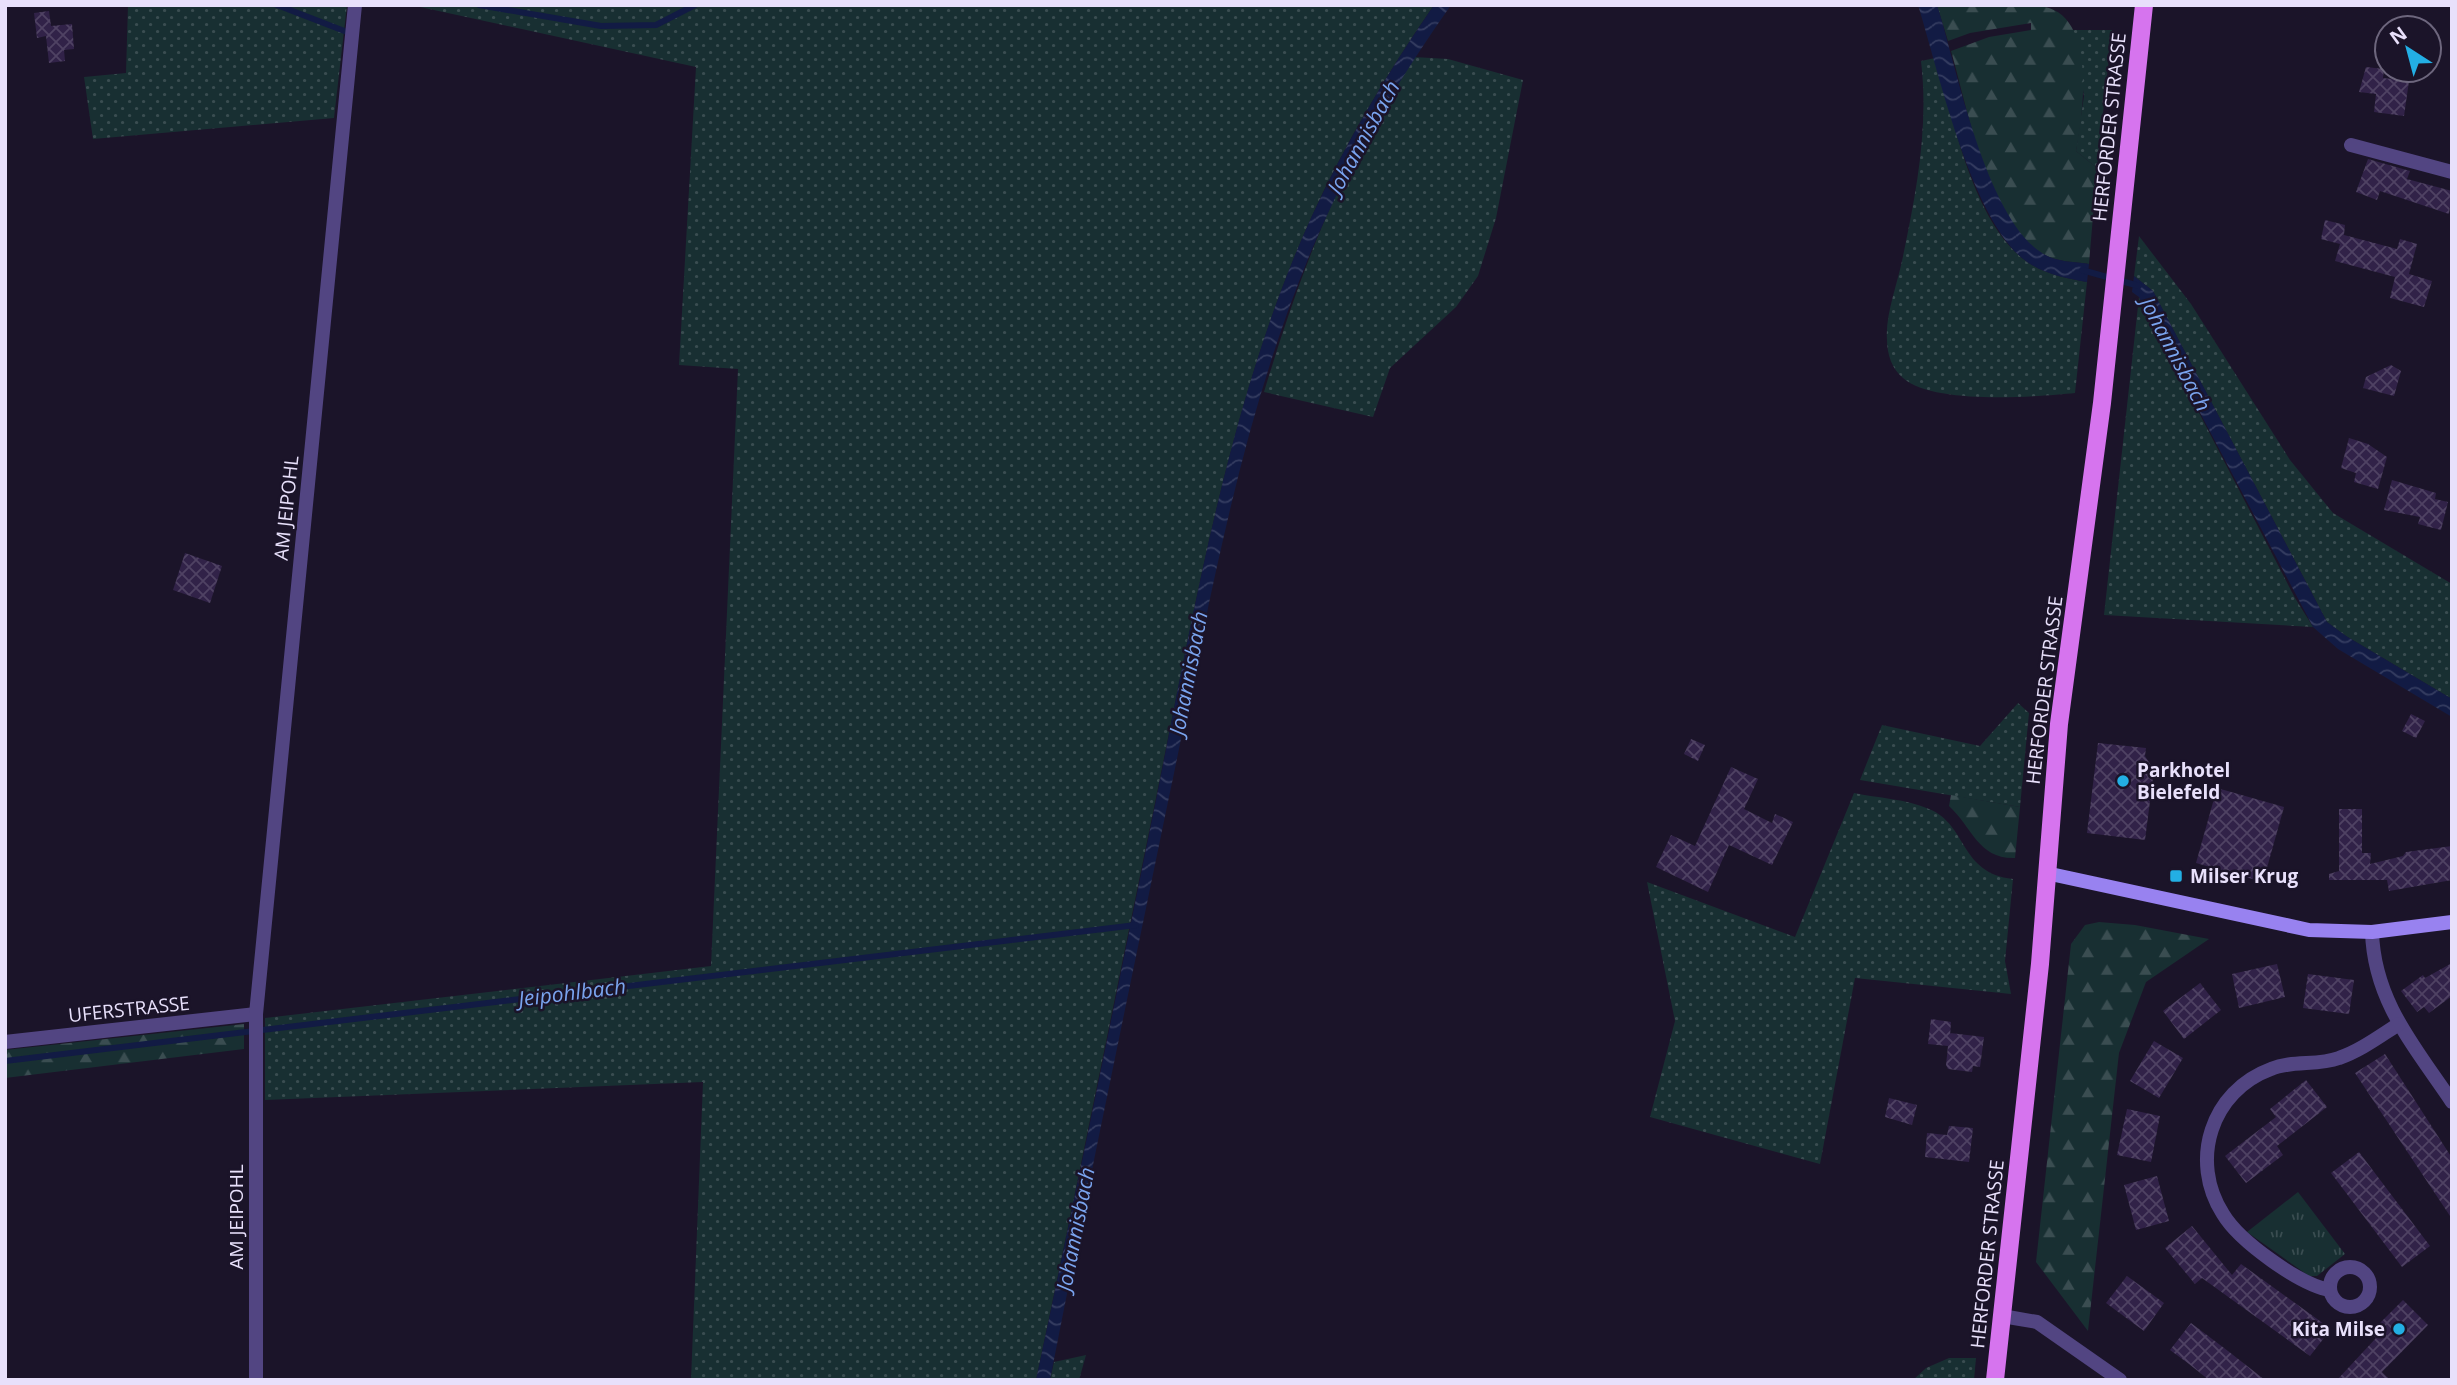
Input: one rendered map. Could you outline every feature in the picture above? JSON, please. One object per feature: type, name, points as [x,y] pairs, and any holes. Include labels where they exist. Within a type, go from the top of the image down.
[{"type":"main road","name":"HERFORDER STRASSE","points":[[1995,1380],[2040,964],[2059,724],[2099,426],[2144,5]]},
{"type":"main road","points":[[2046,873],[2284,927],[2372,932],[2452,922]]},
{"type":"street","name":"AM JEIPOHL","points":[[256,1380],[256,1014],[355,5]]},
{"type":"street","points":[[2351,145],[2452,173]]},
{"type":"street","points":[[2372,932],[2374,967],[2381,988],[2399,1024],[2452,1102]]},
{"type":"street","name":"UFERSTRASSE","points":[[5,1042],[256,1014]]},
{"type":"street","points":[[2330,1290],[2318,1288],[2301,1278],[2248,1241],[2227,1221],[2209,1184],[2209,1136],[2223,1106],[2252,1078],[2283,1065],[2340,1058],[2399,1024]]},
{"type":"street","points":[[2002,1316],[2037,1322],[2120,1380]]},
{"type":"green space","points":[[2009,4],[2049,8],[2064,17],[2074,32],[2083,72],[2076,151],[2097,168],[2089,264],[2052,258],[2030,245],[2012,224],[1984,167],[1951,51],[1989,37],[2031,30],[2031,23],[1970,33],[1948,41],[1937,5]]},
{"type":"green space","points":[[128,5],[347,5],[334,118],[93,139],[84,77],[126,73]]},
{"type":"green space","points":[[411,5],[1434,5],[1400,56],[1338,163],[1311,218],[1258,357],[1218,503],[1201,577],[1036,1380],[691,1380],[703,1082],[265,1100],[265,1018],[711,966],[738,369],[679,365],[696,67]]},
{"type":"green space","points":[[2073,30],[2112,30],[2097,168],[2076,151],[2084,96]]},
{"type":"green space","points":[[1414,57],[1448,59],[1523,80],[1496,218],[1478,276],[1456,307],[1390,368],[1373,417],[1264,392],[1295,295],[1333,201],[1364,140]]},
{"type":"green space","points":[[1935,58],[1966,165],[1977,192],[2004,240],[2037,268],[2061,277],[2087,282],[2075,393],[1986,397],[1937,392],[1918,387],[1903,378],[1891,361],[1887,345],[1888,321],[1920,161],[1923,112],[1921,61]]},
{"type":"green space","points":[[2139,236],[2191,304],[2290,460],[2333,513],[2452,584],[2452,699],[2327,622],[2153,291],[2134,276]]},
{"type":"green space","points":[[2139,297],[2295,598],[2313,627],[2104,615]]},
{"type":"green space","points":[[2018,703],[2029,713],[2020,807],[1860,780],[1882,725],[1980,746]]},
{"type":"green space","points":[[1854,793],[1902,801],[1942,816],[1983,868],[1995,875],[2013,879],[2005,961],[2011,994],[1855,978],[1820,1164],[1650,1117],[1675,1021],[1647,882],[1795,937]]},
{"type":"green space","points":[[1951,795],[2020,807],[2015,858],[2003,857],[1984,848],[1949,806]]},
{"type":"green space","points":[[2099,922],[2135,925],[2209,939],[2146,982],[2119,1053],[2088,1331],[2036,1262],[2071,944],[2085,925]]},
{"type":"green space","points":[[244,1024],[244,1049],[5,1078],[5,1050]]},
{"type":"green space","points":[[2298,1192],[2345,1254],[2317,1276],[2309,1276],[2247,1232]]},
{"type":"green space","points":[[1086,1355],[1079,1380],[1050,1380],[1054,1362]]},
{"type":"green space","points":[[1949,1358],[1976,1358],[1974,1380],[1913,1380],[1926,1368]]},
{"type":"water","points":[[1434,5],[1451,5],[1382,111],[1323,224],[1295,292],[1249,434],[1214,578],[1050,1380],[1036,1380],[1200,582],[1236,432],[1282,287],[1311,218],[1368,109]]},
{"type":"water","points":[[1918,5],[1937,5],[1978,146],[2010,217],[2030,243],[2052,258],[2089,264],[2087,282],[2061,277],[2037,268],[2022,258],[2003,237],[1972,177],[1958,140]]},
{"type":"water","points":[[2134,276],[2153,291],[2327,622],[2452,699],[2452,717],[2338,649],[2313,627],[2139,297],[2132,292]]},
{"type":"building","points":[[49,11],[51,26],[72,24],[74,49],[64,50],[65,61],[49,63],[46,36],[37,38],[34,13]]},
{"type":"building","points":[[2366,67],[2373,68],[2373,84],[2409,84],[2404,116],[2374,112],[2376,94],[2359,92]]},
{"type":"building","points":[[2368,159],[2410,171],[2407,179],[2452,191],[2449,214],[2380,191],[2377,200],[2356,192]]},
{"type":"building","points":[[2325,220],[2345,225],[2344,235],[2397,249],[2400,239],[2417,244],[2409,274],[2432,281],[2424,307],[2390,298],[2395,277],[2335,261],[2340,244],[2321,239]]},
{"type":"building","points":[[2391,365],[2401,371],[2394,396],[2363,388],[2366,377]]},
{"type":"building","points":[[2349,438],[2368,444],[2387,457],[2378,489],[2354,482],[2356,473],[2341,468]]},
{"type":"building","points":[[2392,480],[2436,493],[2435,499],[2448,502],[2441,530],[2418,524],[2420,517],[2384,510]]},
{"type":"building","points":[[185,553],[222,566],[210,603],[173,590]]},
{"type":"building","points":[[2411,714],[2425,721],[2416,738],[2402,731]]},
{"type":"building","points":[[1691,739],[1705,745],[1698,761],[1684,754]]},
{"type":"building","name":"Parkhotel Bielefeld","points":[[2098,743],[2146,748],[2145,756],[2154,770],[2145,840],[2087,833]]},
{"type":"building","points":[[1731,767],[1758,779],[1744,809],[1772,823],[1775,814],[1793,822],[1772,865],[1729,845],[1708,892],[1656,867],[1671,835],[1695,846]]},
{"type":"building","points":[[2217,788],[2284,807],[2263,882],[2196,863]]},
{"type":"building","points":[[2339,809],[2362,809],[2362,853],[2371,853],[2370,864],[2403,856],[2406,852],[2452,846],[2452,880],[2389,891],[2387,880],[2329,880],[2329,874],[2339,871]]},
{"type":"building","points":[[2452,963],[2452,996],[2429,1013],[2424,1007],[2417,1012],[2401,991],[2423,975],[2425,978]]},
{"type":"building","points":[[2277,964],[2285,997],[2239,1008],[2232,974]]},
{"type":"building","points":[[2308,974],[2354,980],[2349,1014],[2303,1008]]},
{"type":"building","points":[[2200,983],[2221,1010],[2184,1039],[2163,1011]]},
{"type":"building","points":[[1931,1019],[1951,1022],[1950,1033],[1984,1037],[1980,1067],[1973,1066],[1972,1072],[1948,1069],[1948,1046],[1928,1044]]},
{"type":"building","points":[[2154,1041],[2183,1058],[2159,1098],[2130,1081]]},
{"type":"building","points":[[2385,1054],[2452,1158],[2452,1219],[2355,1073]]},
{"type":"building","points":[[2306,1080],[2327,1107],[2277,1146],[2283,1155],[2246,1183],[2225,1156],[2276,1117],[2270,1109]]},
{"type":"building","points":[[1889,1098],[1917,1105],[1912,1125],[1885,1117]]},
{"type":"building","points":[[2127,1109],[2160,1116],[2151,1162],[2117,1155]]},
{"type":"building","points":[[1949,1126],[1973,1128],[1969,1162],[1925,1157],[1927,1133],[1947,1135]]},
{"type":"building","points":[[2359,1152],[2430,1246],[2402,1267],[2331,1173]]},
{"type":"building","points":[[2157,1176],[2169,1221],[2136,1230],[2124,1185]]},
{"type":"building","points":[[2192,1226],[2232,1275],[2241,1264],[2331,1329],[2310,1356],[2202,1278],[2195,1284],[2165,1248]]},
{"type":"building","points":[[2127,1276],[2164,1303],[2144,1331],[2106,1303]]},
{"type":"building","points":[[2403,1300],[2428,1325],[2382,1372],[2390,1380],[2337,1380],[2376,1338],[2370,1333]]},
{"type":"building","points":[[2191,1323],[2265,1380],[2209,1380],[2170,1350]]},
{"type":"waterway","points":[[277,5],[347,32]]},
{"type":"waterway","points":[[479,5],[601,26],[656,25],[695,5]]},
{"type":"waterway","name":"Johannisbach","points":[[2082,270],[2139,286]]},
{"type":"waterway","name":"Jeipohlbach","points":[[5,1061],[1136,925]]},
{"type":"place","name":"Parkhotel Bielefeld","points":[[2123,781]]},
{"type":"place","name":"Milser Krug","points":[[2176,876]]},
{"type":"place","name":"Kita Milse","points":[[2399,1329]]}]
